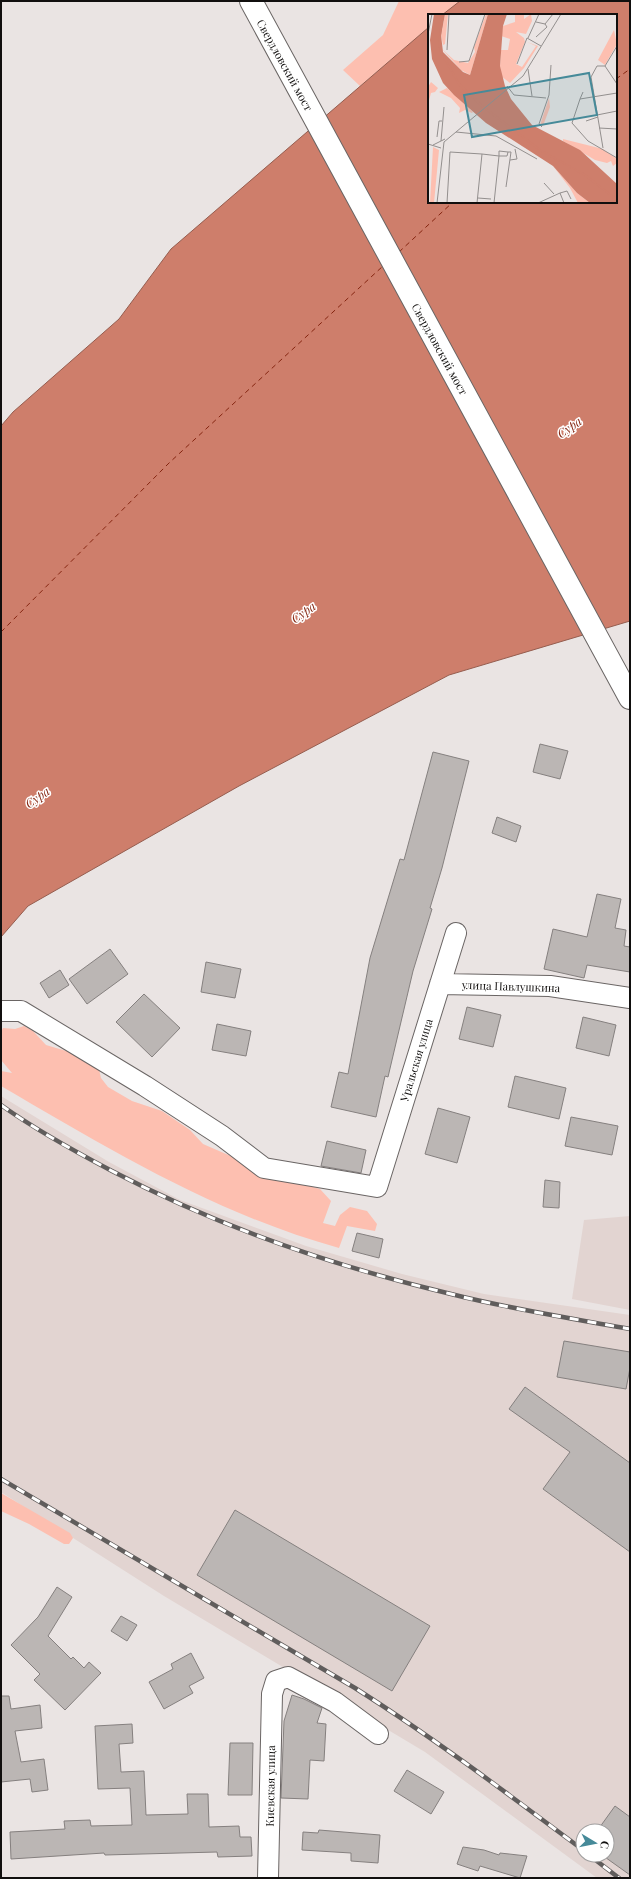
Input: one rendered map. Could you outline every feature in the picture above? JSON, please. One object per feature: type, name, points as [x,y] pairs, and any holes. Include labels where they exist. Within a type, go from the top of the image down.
[{"type":"main road","name":"Свердловский мост","points":[[251,1],[630,698]]},
{"type":"street","name":"Уральская улица","points":[[1,1012],[21,1011],[145,1086],[222,1136],[264,1168],[377,1187],[456,934]]},
{"type":"street","name":"улица Павлушкина","points":[[440,984],[550,986],[630,998]]},
{"type":"street","name":"Киевская улица","points":[[268,1878],[272,1694],[276,1681],[288,1677],[335,1702],[378,1734]]},
{"type":"shaded area","points":[[399,1],[460,1],[443,14],[428,14],[428,28],[360,86],[343,70],[383,35]]},
{"type":"shaded area","points":[[24,1026],[33,1031],[46,1045],[73,1053],[98,1065],[101,1078],[108,1087],[132,1101],[162,1111],[190,1130],[203,1144],[277,1176],[320,1189],[331,1201],[323,1223],[335,1226],[340,1215],[350,1207],[367,1211],[377,1224],[375,1231],[347,1226],[339,1248],[294,1234],[250,1218],[207,1199],[124,1156],[42,1110],[1,1086],[1,1071],[12,1073],[1,1060],[1,1032],[3,1028],[15,1029]]},
{"type":"shaded area","points":[[1,1096],[109,1162],[180,1200],[306,1246],[402,1274],[484,1294],[630,1315],[630,1878],[597,1878],[577,1863],[615,1863],[615,1823],[575,1823],[575,1862],[425,1752],[164,1596],[1,1492]]},
{"type":"shaded area","points":[[630,1216],[630,1310],[572,1299],[584,1220]]},
{"type":"shaded area","points":[[1,1493],[70,1533],[73,1538],[69,1544],[64,1544],[29,1524],[1,1511]]},
{"type":"water","name":"Сура","points":[[460,1],[630,1],[630,621],[449,675],[239,786],[28,906],[1,937],[1,426],[13,412],[119,319],[171,249],[428,28],[428,203],[617,203],[617,14],[443,14]]},
{"type":"building","points":[[540,744],[568,751],[560,779],[533,772]]},
{"type":"building","points":[[433,752],[469,761],[442,868],[430,908],[432,909],[413,971],[388,1077],[385,1076],[376,1117],[331,1107],[339,1072],[348,1074],[370,958],[400,859],[404,860]]},
{"type":"building","points":[[497,817],[521,826],[516,842],[492,833]]},
{"type":"building","points":[[597,894],[621,899],[615,928],[626,930],[624,946],[630,947],[630,972],[587,965],[584,978],[544,969],[553,929],[587,937]]},
{"type":"building","points":[[110,949],[128,974],[87,1004],[69,979]]},
{"type":"building","points":[[206,962],[241,969],[235,998],[201,992]]},
{"type":"building","points":[[60,970],[69,985],[49,998],[40,983]]},
{"type":"building","points":[[144,994],[180,1028],[152,1057],[116,1022]]},
{"type":"building","points":[[467,1007],[501,1015],[493,1047],[459,1039]]},
{"type":"building","points":[[583,1017],[616,1025],[609,1056],[576,1048]]},
{"type":"building","points":[[217,1024],[251,1031],[246,1056],[212,1050]]},
{"type":"building","points":[[515,1076],[566,1088],[559,1119],[508,1107]]},
{"type":"building","points":[[438,1108],[470,1117],[457,1163],[425,1154]]},
{"type":"building","points":[[571,1117],[618,1126],[612,1155],[565,1146]]},
{"type":"building","points":[[327,1141],[366,1150],[361,1173],[321,1166]]},
{"type":"building","points":[[545,1180],[560,1182],[559,1208],[543,1207]]},
{"type":"building","points":[[357,1233],[383,1239],[379,1258],[352,1251]]},
{"type":"building","points":[[564,1341],[630,1352],[630,1368],[626,1389],[557,1377]]},
{"type":"building","points":[[525,1387],[630,1463],[630,1552],[543,1489],[570,1452],[509,1409]]},
{"type":"building","points":[[235,1510],[430,1626],[392,1691],[197,1575]]},
{"type":"building","points":[[57,1587],[72,1597],[48,1636],[71,1659],[73,1657],[84,1668],[89,1662],[101,1673],[65,1710],[34,1680],[40,1674],[11,1645],[38,1617]]},
{"type":"building","points":[[121,1616],[137,1625],[127,1641],[111,1631]]},
{"type":"building","points":[[191,1653],[204,1678],[189,1686],[193,1693],[164,1709],[149,1682],[173,1669],[171,1664]]},
{"type":"building","points":[[292,1695],[322,1708],[317,1723],[326,1724],[324,1761],[310,1760],[308,1799],[281,1798],[284,1721]]},
{"type":"building","points":[[1,1696],[9,1696],[11,1709],[40,1705],[42,1728],[15,1731],[21,1762],[44,1759],[48,1790],[32,1792],[30,1779],[1,1782]]},
{"type":"building","points":[[132,1724],[133,1743],[119,1744],[121,1772],[144,1771],[146,1815],[188,1814],[187,1794],[208,1794],[209,1827],[239,1826],[240,1837],[251,1837],[252,1856],[218,1857],[217,1852],[105,1855],[104,1853],[11,1859],[10,1832],[65,1829],[64,1821],[90,1820],[91,1826],[132,1825],[130,1788],[98,1789],[95,1726]]},
{"type":"building","points":[[230,1743],[253,1743],[252,1795],[228,1795]]},
{"type":"building","points":[[407,1770],[444,1792],[431,1814],[394,1791]]},
{"type":"building","points":[[615,1806],[630,1817],[630,1875],[613,1863],[615,1863],[615,1823],[603,1823]]},
{"type":"building","points":[[319,1830],[380,1835],[378,1863],[351,1861],[351,1853],[302,1850],[303,1832],[318,1833]]},
{"type":"building","points":[[463,1847],[484,1850],[499,1855],[500,1853],[527,1856],[520,1878],[480,1866],[478,1871],[457,1864]]},
{"type":"ferry route","points":[[617,78],[630,69]]},
{"type":"ferry route","points":[[399,252],[452,203]]},
{"type":"ferry route","points":[[1,632],[169,463],[383,266]]},
{"type":"railway","points":[[1,1105],[41,1132],[112,1171],[194,1210],[277,1243],[363,1271],[451,1294],[518,1309],[630,1329]]},
{"type":"railway","points":[[1,1479],[355,1688],[442,1746],[575,1844]]},
{"type":"railway","points":[[599,1863],[619,1878]]}]
